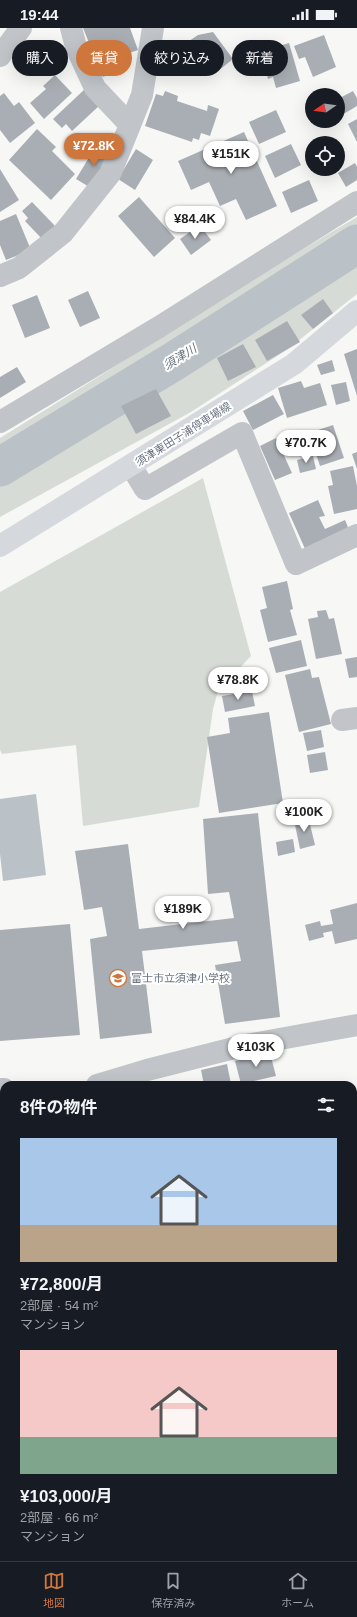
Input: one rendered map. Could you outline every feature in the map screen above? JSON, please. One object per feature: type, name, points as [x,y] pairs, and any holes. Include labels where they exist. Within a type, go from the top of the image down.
[{"type":"main road","name":"須津東田子浦停車場線","points":[[0,546],[294,364],[357,311]]},
{"type":"street","points":[[0,56],[21,28]]},
{"type":"street","points":[[71,28],[76,47],[95,88],[130,125]]},
{"type":"street","points":[[0,276],[19,268],[63,233],[110,174],[142,95],[153,28]]},
{"type":"street","points":[[0,422],[159,328],[357,202]]},
{"type":"street","points":[[131,466],[145,489],[242,433],[296,564],[357,535]]},
{"type":"street","points":[[126,1081],[148,1078],[246,1045],[357,1025]]},
{"type":"shaded area","points":[[357,217],[357,294],[288,349],[191,412],[0,517],[0,438],[267,271]]},
{"type":"shaded area","points":[[203,478],[251,656],[218,691],[213,709],[199,807],[83,826],[76,745],[2,754],[0,750],[0,592]]},
{"type":"shaded area","points":[[36,794],[46,875],[3,881],[0,854],[0,799]]},
{"type":"building","points":[[83,28],[130,28],[138,50],[132,52],[132,40],[88,40]]},
{"type":"building","points":[[213,32],[219,40],[190,40],[198,35]]},
{"type":"building","points":[[324,35],[336,67],[313,77],[305,57],[299,59],[294,46]]},
{"type":"building","points":[[288,43],[300,81],[276,88],[273,77],[268,79],[267,76],[288,76]]},
{"type":"building","points":[[224,47],[232,58],[232,60],[224,66]]},
{"type":"building","points":[[54,76],[56,76],[72,93],[44,119],[30,103],[46,89],[43,86]]},
{"type":"building","points":[[86,88],[100,105],[72,131],[66,124],[62,128],[53,119]]},
{"type":"building","points":[[165,91],[178,96],[177,101],[207,111],[208,105],[219,109],[210,136],[201,133],[199,140],[193,138],[192,142],[145,126],[156,94],[163,96]]},
{"type":"building","points":[[353,91],[357,98],[357,106],[345,113],[345,95]]},
{"type":"building","points":[[4,93],[14,106],[19,102],[35,123],[10,143],[0,130],[0,96]]},
{"type":"building","points":[[276,110],[286,132],[259,144],[249,122]]},
{"type":"building","points":[[357,119],[357,142],[348,124]]},
{"type":"building","points":[[37,129],[56,147],[52,151],[75,174],[51,200],[9,160]]},
{"type":"building","points":[[244,132],[277,206],[246,220],[236,199],[220,206],[209,182],[191,190],[178,161]]},
{"type":"building","points":[[291,144],[301,165],[275,178],[265,156]]},
{"type":"building","points":[[96,146],[111,155],[91,188],[76,179]]},
{"type":"building","points":[[136,149],[153,160],[135,190],[118,179]]},
{"type":"building","points":[[355,163],[357,167],[357,180],[346,187],[340,176],[345,176],[345,169]]},
{"type":"building","points":[[0,169],[19,200],[0,212]]},
{"type":"building","points":[[309,180],[318,201],[291,213],[282,192]]},
{"type":"building","points":[[139,197],[175,238],[154,257],[118,216]]},
{"type":"building","points":[[32,202],[57,228],[44,241],[25,221],[28,218],[22,211]]},
{"type":"building","points":[[16,214],[31,250],[6,260],[0,245],[0,221]]},
{"type":"building","points":[[200,225],[211,240],[191,255],[180,239]]},
{"type":"building","points":[[88,291],[100,318],[80,327],[68,300]]},
{"type":"building","points":[[37,295],[50,328],[25,338],[12,305]]},
{"type":"building","points":[[323,299],[333,313],[313,329],[301,315]]},
{"type":"building","points":[[287,321],[300,342],[267,361],[255,340]]},
{"type":"building","points":[[243,344],[256,367],[228,381],[217,358]]},
{"type":"building","points":[[357,349],[357,396],[344,354]]},
{"type":"building","points":[[332,360],[335,371],[321,375],[317,365]]},
{"type":"building","points":[[17,367],[26,382],[0,398],[0,377]]},
{"type":"building","points":[[301,381],[304,388],[320,383],[327,405],[287,418],[278,388]]},
{"type":"building","points":[[346,382],[350,401],[336,405],[331,385]]},
{"type":"building","points":[[156,389],[171,416],[136,434],[121,406]]},
{"type":"building","points":[[273,395],[284,414],[253,430],[243,411]]},
{"type":"building","points":[[333,425],[344,458],[320,466],[309,433]]},
{"type":"building","points":[[276,438],[292,473],[275,480],[260,446]]},
{"type":"building","points":[[357,452],[357,469],[352,454]]},
{"type":"building","points":[[313,456],[316,469],[300,473],[297,460]]},
{"type":"building","points":[[353,466],[357,486],[357,509],[334,514],[328,486],[333,485],[330,471]]},
{"type":"building","points":[[318,500],[325,516],[319,517],[325,529],[345,520],[350,532],[306,551],[289,513]]},
{"type":"building","points":[[287,581],[293,609],[290,610],[297,635],[268,642],[260,610],[267,608],[262,587]]},
{"type":"building","points":[[326,610],[329,619],[334,618],[342,654],[316,659],[308,619],[318,617],[317,611]]},
{"type":"building","points":[[301,640],[307,666],[276,673],[269,648]]},
{"type":"building","points":[[357,657],[357,677],[349,678],[345,659]]},
{"type":"building","points":[[310,669],[312,678],[319,677],[331,724],[299,732],[285,675]]},
{"type":"building","points":[[252,691],[255,706],[225,712],[222,696]]},
{"type":"building","points":[[269,712],[283,803],[219,813],[207,737],[230,733],[228,718]]},
{"type":"building","points":[[321,730],[324,747],[307,751],[303,733]]},
{"type":"building","points":[[325,752],[328,770],[310,773],[307,755]]},
{"type":"building","points":[[258,813],[280,1017],[225,1024],[215,965],[241,961],[237,941],[142,951],[152,1033],[100,1039],[90,939],[107,936],[102,907],[84,910],[75,851],[128,844],[139,929],[234,918],[229,892],[208,894],[203,819]]},
{"type":"building","points":[[308,816],[315,845],[300,849],[294,820]]},
{"type":"building","points":[[293,839],[295,852],[278,856],[276,842]]},
{"type":"building","points":[[357,903],[357,939],[335,944],[332,931],[323,933],[324,937],[309,941],[305,925],[320,921],[321,926],[333,924],[330,910]]},
{"type":"building","points":[[70,924],[80,1035],[0,1041],[0,930]]},
{"type":"building","points":[[270,1053],[276,1076],[254,1081],[240,1081],[235,1061]]},
{"type":"building","points":[[227,1064],[230,1081],[203,1081],[201,1070]]},
{"type":"waterway","name":"須津川","points":[[0,467],[176,360],[357,244]]},
{"type":"place","name":"富士市立須津小学校","points":[[118,978]]}]
